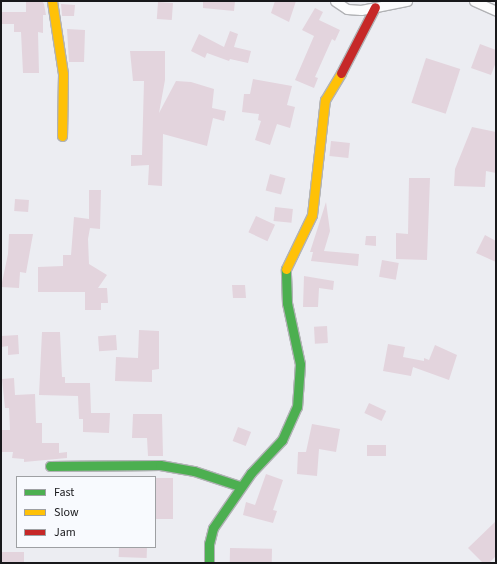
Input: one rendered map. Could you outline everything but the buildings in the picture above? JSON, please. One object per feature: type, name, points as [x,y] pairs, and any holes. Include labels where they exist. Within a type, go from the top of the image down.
[{"type":"street","points":[[52,1],[63,74],[62,136]]},
{"type":"street","points":[[335,1],[347,9],[375,7],[407,1]]},
{"type":"street","points":[[474,1],[496,10]]},
{"type":"street","points":[[208,563],[213,528],[240,486],[282,440],[297,407],[300,364],[287,302],[286,266],[312,215],[320,124],[325,100],[359,41],[375,7]]},
{"type":"street","points":[[50,466],[160,465],[200,472],[240,486]]},
{"type":"traffic: fast","points":[[209,563],[209,544],[213,528],[251,473],[282,440],[297,407],[300,364],[287,303],[286,269]]},
{"type":"traffic: fast","points":[[50,466],[160,465],[194,471],[240,486]]},
{"type":"traffic: slow","points":[[52,1],[63,74],[62,136]]},
{"type":"traffic: slow","points":[[286,269],[312,215],[325,100],[341,73]]},
{"type":"traffic: jam","points":[[341,73],[375,7]]}]
